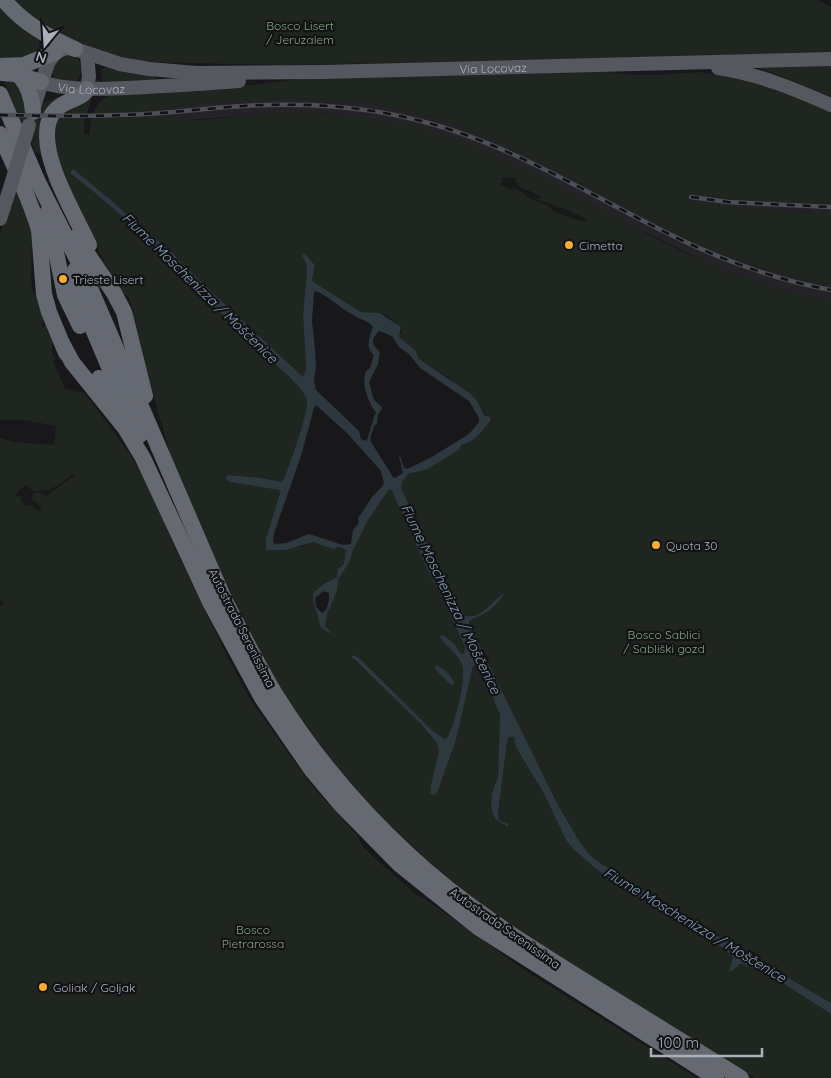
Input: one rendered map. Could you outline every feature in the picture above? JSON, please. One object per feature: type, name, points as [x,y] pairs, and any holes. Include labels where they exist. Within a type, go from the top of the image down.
[{"type":"highway","points":[[4,0],[37,30],[81,52]]},
{"type":"highway","points":[[5,71],[56,52]]},
{"type":"highway","points":[[5,71],[41,82]]},
{"type":"highway","points":[[5,71],[24,81],[31,94],[31,119]]},
{"type":"highway","points":[[87,89],[83,95],[60,105],[52,114],[48,126],[48,146],[56,176],[92,251],[108,297],[124,334],[157,442]]},
{"type":"highway","points":[[0,94],[33,172],[81,267],[157,442]]},
{"type":"highway","name":"Autostrada Serenissima","points":[[0,134],[24,186],[37,225],[44,294],[49,312],[62,343],[72,362],[126,428],[176,525],[211,604],[262,698],[311,769],[374,840],[425,887],[479,928],[716,1078]]},
{"type":"highway","points":[[33,172],[114,293],[124,312],[157,442]]},
{"type":"highway","points":[[33,172],[108,297]]},
{"type":"highway","points":[[33,172],[51,228],[66,295],[74,314],[99,363],[133,402],[157,442]]},
{"type":"highway","name":"Autostrada Serenissima","points":[[157,442],[224,599],[248,646],[274,692],[297,727],[321,760],[352,796],[409,855],[457,896],[484,916],[535,950],[741,1078]]},
{"type":"main road","name":"Via Locovaz","points":[[56,52],[67,48],[120,64],[148,69],[197,72],[322,72],[831,59]]},
{"type":"main road","points":[[0,218],[41,82],[48,63],[56,52]]},
{"type":"main road","points":[[81,52],[88,76],[87,89]]},
{"type":"main road","name":"Via Locovaz","points":[[665,64],[701,66],[754,74],[831,105]]},
{"type":"main road","name":"Via Locovaz","points":[[41,82],[69,88],[87,89],[170,86],[322,72]]},
{"type":"main road","points":[[31,119],[38,104],[44,98],[69,88]]},
{"type":"shaded area","points":[[297,98],[364,102],[448,122],[496,140],[692,241],[752,265],[808,281],[831,284],[831,301],[798,294],[712,265],[458,140],[404,125],[323,113],[279,113],[175,121],[174,106],[252,99]]},
{"type":"shaded area","points":[[692,193],[741,201],[831,204],[831,213],[727,207],[690,201]]},
{"type":"green space","name":"Bosco Lisert / Jeruzalem","points":[[11,0],[818,0],[831,7],[831,54],[282,65],[147,62],[95,51],[49,29]]},
{"type":"green space","points":[[0,3],[40,40],[39,48],[33,55],[0,62]]},
{"type":"green space","points":[[63,54],[77,57],[81,64],[82,71],[80,77],[74,83],[55,79],[51,70]]},
{"type":"green space","points":[[831,64],[831,97],[756,68]]},
{"type":"green space","points":[[108,66],[155,76],[155,79],[153,81],[109,83],[103,81],[101,76],[102,69]]},
{"type":"green space","name":"Bosco Sablici / Sabliški gozd","points":[[585,69],[633,75],[698,72],[749,79],[831,111],[831,204],[741,201],[692,193],[690,201],[727,207],[831,213],[831,284],[808,281],[752,265],[691,241],[496,140],[448,122],[364,102],[297,98],[252,99],[174,106],[175,120],[201,120],[280,113],[348,115],[392,122],[436,133],[508,160],[694,257],[761,283],[831,301],[831,1003],[716,935],[597,861],[588,853],[578,839],[558,805],[469,624],[470,620],[488,610],[503,596],[501,594],[481,613],[465,616],[431,552],[401,488],[401,482],[408,474],[428,469],[460,449],[461,445],[467,444],[485,428],[486,416],[481,407],[449,378],[419,359],[399,337],[402,330],[386,315],[361,312],[315,283],[312,280],[315,264],[303,254],[307,270],[303,315],[306,369],[303,377],[177,259],[175,255],[86,179],[73,169],[70,173],[119,214],[166,258],[293,381],[305,395],[307,406],[302,428],[282,483],[260,478],[229,475],[228,481],[279,490],[280,493],[265,545],[300,547],[313,542],[346,550],[344,563],[340,566],[337,577],[325,583],[313,601],[319,623],[341,642],[325,626],[328,612],[337,591],[339,578],[349,563],[352,550],[367,522],[387,492],[390,489],[392,491],[465,647],[464,654],[460,653],[457,647],[447,638],[444,642],[458,657],[463,669],[460,701],[454,723],[447,738],[444,739],[433,731],[356,655],[355,661],[387,690],[435,740],[439,747],[439,756],[430,792],[450,756],[456,740],[473,666],[477,665],[497,705],[500,717],[498,777],[491,801],[499,822],[507,824],[499,820],[498,814],[507,741],[509,737],[514,737],[517,747],[543,792],[566,840],[573,849],[611,880],[726,950],[733,958],[731,967],[743,964],[764,972],[831,1014],[831,1078],[755,1078],[496,916],[438,870],[379,815],[345,777],[303,723],[269,673],[248,632],[197,522],[172,460],[130,313],[134,311],[128,296],[121,294],[68,193],[52,139],[54,120],[89,98],[91,100],[84,124],[84,134],[89,135],[97,105],[113,94],[252,85],[326,76]],"holes":[[[502,177],[516,178],[520,188],[541,197],[533,198],[573,212],[587,221],[584,222],[556,213],[548,206],[525,196],[524,193],[515,188],[512,190],[500,184],[503,182]]]},
{"type":"green space","points":[[3,78],[18,81],[29,110],[22,129]]},
{"type":"green space","points":[[68,93],[45,118],[82,241],[48,181],[43,155],[35,152],[31,140],[37,111],[44,102]]},
{"type":"green space","name":"Bosco Pietrarossa","points":[[16,187],[32,234],[31,279],[32,288],[40,305],[44,321],[41,324],[42,327],[46,325],[55,339],[51,350],[55,359],[53,361],[65,389],[85,393],[130,454],[147,482],[174,546],[251,701],[314,788],[357,835],[363,847],[415,894],[425,899],[526,971],[697,1078],[0,1078],[0,607],[4,603],[0,599],[0,438],[13,442],[54,445],[56,426],[25,420],[0,420],[0,233]],"holes":[[[73,474],[75,475],[46,496],[38,492],[33,494],[31,499],[41,507],[40,511],[30,504],[26,507],[21,500],[22,497],[16,496],[17,492],[26,485],[33,491],[48,490]]]},
{"type":"water","name":"Fiume Moschenizza / Moščenice","points":[[73,169],[175,255],[177,259],[303,377],[306,369],[303,315],[307,270],[303,254],[315,265],[312,280],[315,283],[361,312],[380,313],[401,327],[399,337],[415,350],[419,359],[471,394],[485,416],[490,417],[491,420],[478,436],[470,442],[461,445],[460,449],[428,469],[408,474],[402,482],[401,488],[431,552],[465,616],[477,615],[504,593],[494,606],[485,613],[470,620],[469,624],[558,805],[578,839],[588,853],[597,861],[716,935],[831,1003],[831,1014],[774,976],[743,964],[729,971],[733,958],[726,950],[611,880],[573,849],[566,840],[543,792],[516,747],[514,737],[509,737],[507,741],[498,814],[499,820],[508,824],[508,827],[495,819],[491,807],[492,793],[498,777],[500,714],[477,665],[473,666],[456,740],[438,790],[435,795],[430,794],[439,751],[437,743],[421,724],[352,657],[353,655],[358,657],[433,731],[444,739],[447,738],[459,702],[463,671],[458,657],[440,637],[441,635],[450,640],[460,653],[464,654],[465,647],[392,491],[390,489],[387,492],[367,522],[353,550],[349,563],[339,578],[337,591],[328,612],[325,626],[343,644],[332,634],[321,628],[313,601],[313,593],[325,583],[337,577],[338,569],[344,563],[346,550],[339,547],[334,549],[313,542],[286,550],[266,550],[266,539],[280,493],[279,490],[230,482],[226,479],[229,475],[282,482],[302,428],[307,406],[305,395],[286,373],[219,311],[144,237],[70,173]],"holes":[[[316,291],[373,327],[368,345],[374,355],[370,368],[366,371],[364,382],[368,398],[376,413],[373,424],[377,424],[378,414],[382,409],[373,398],[369,382],[378,364],[380,352],[375,347],[373,340],[379,331],[392,336],[399,347],[409,354],[420,368],[469,401],[479,418],[479,422],[469,434],[430,458],[407,469],[404,468],[399,456],[403,473],[395,478],[393,477],[371,442],[370,436],[366,441],[361,439],[359,431],[316,390],[312,321],[314,292]],[[316,405],[348,434],[381,471],[384,483],[358,518],[359,523],[353,530],[351,544],[343,545],[309,534],[286,543],[275,544],[273,542],[274,533],[301,456]],[[324,591],[329,593],[326,610],[322,613],[316,607],[315,598]]]},
{"type":"water","points":[[434,665],[449,674],[454,683],[452,686],[437,671]]},
{"type":"waterway","points":[[369,438],[376,415]]},
{"type":"railway","points":[[0,115],[126,115],[266,105],[310,105],[333,106],[399,116],[442,127],[499,148],[555,174],[683,241],[724,259],[766,274],[831,290]]},
{"type":"railway","points":[[691,197],[728,202],[831,207]]},
{"type":"place","name":"Cimetta","points":[[569,245]]},
{"type":"place","name":"Trieste Lisert","points":[[63,279]]},
{"type":"place","name":"Quota 30","points":[[656,545]]},
{"type":"place","name":"Goliak / Goljak","points":[[43,987]]}]
